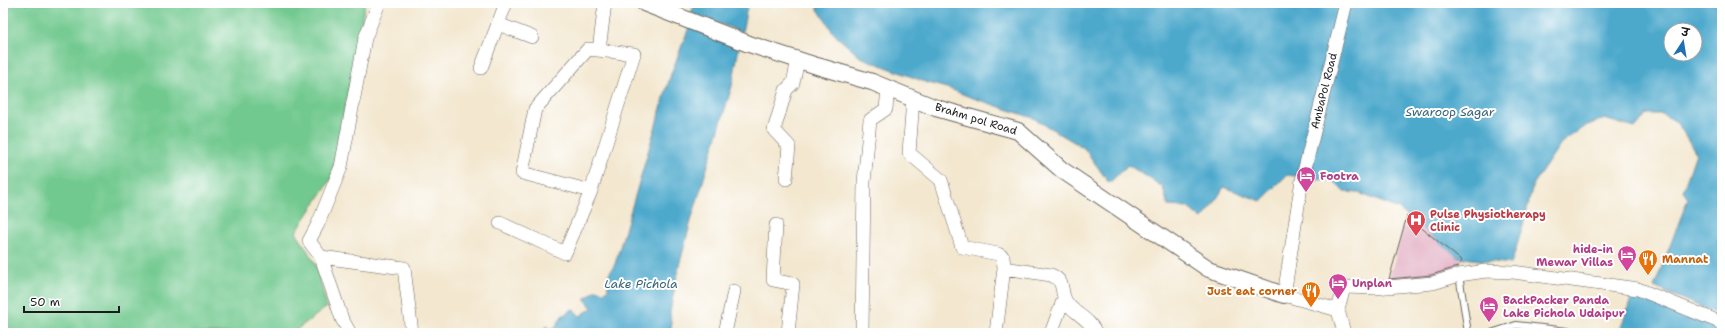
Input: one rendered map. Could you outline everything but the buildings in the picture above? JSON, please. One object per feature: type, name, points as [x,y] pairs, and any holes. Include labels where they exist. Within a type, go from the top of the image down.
[{"type":"street","points":[[350,333],[342,319],[321,257],[309,241],[318,224],[341,167],[366,38],[379,3]]},
{"type":"street","points":[[481,68],[506,3]]},
{"type":"street","points":[[599,50],[605,3]]},
{"type":"street","name":"Brahm pol Road","points":[[644,3],[749,44],[872,82],[936,108],[1018,131],[1062,170],[1209,269],[1284,295]]},
{"type":"street","name":"AmbaPol Road","points":[[1284,295],[1302,180],[1346,3]]},
{"type":"street","points":[[498,24],[532,37]]},
{"type":"street","points":[[500,223],[565,253],[591,191],[634,54],[588,49],[535,109],[522,173],[591,191]]},
{"type":"street","points":[[786,179],[789,146],[774,130],[786,90],[793,83],[798,60]]},
{"type":"street","points":[[862,333],[864,182],[870,120],[886,108],[888,88]]},
{"type":"street","points":[[913,98],[909,153],[941,180],[962,247],[998,254],[1003,257],[1004,268],[996,333]]},
{"type":"street","points":[[776,225],[773,280],[793,284],[788,333]]},
{"type":"street","points":[[321,257],[404,268],[412,333]]},
{"type":"street","points":[[1004,268],[1051,274],[1056,277],[1060,281],[1064,298],[1070,306],[1089,322],[1096,333]]},
{"type":"street","points":[[1344,333],[1338,310],[1344,287],[1375,288],[1432,282],[1459,274],[1486,271],[1513,272],[1632,287],[1722,323]]},
{"type":"street","points":[[726,333],[734,291]]},
{"type":"street","points":[[1284,295],[1338,310]]},
{"type":"street","points":[[1051,333],[1064,298]]},
{"type":"lane","points":[[1459,274],[1468,333]]},
{"type":"lane","points":[[1491,333],[1516,326],[1568,331]]},
{"type":"green space","points":[[3,3],[365,3],[331,179],[296,232],[315,263],[327,307],[292,333],[3,333]]},
{"type":"water","points":[[692,3],[748,3],[742,32],[691,13],[694,6]]},
{"type":"water","name":"Swaroop Sagar","points":[[814,3],[1722,3],[1722,316],[1654,287],[1688,199],[1683,191],[1696,153],[1677,122],[1662,114],[1647,114],[1635,128],[1604,119],[1585,126],[1561,143],[1533,185],[1523,226],[1511,264],[1456,257],[1399,209],[1359,193],[1344,192],[1333,181],[1287,175],[1261,201],[1224,187],[1202,219],[1187,207],[1168,206],[1163,187],[1128,165],[1109,183],[1084,148],[1033,118],[950,89],[925,82],[860,57],[834,34]]},
{"type":"water","name":"Lake Pichola","points":[[689,27],[739,47],[732,86],[691,221],[678,270],[670,312],[672,333],[542,333],[546,326],[550,329],[555,327],[562,316],[573,309],[580,316],[592,308],[585,299],[596,290],[605,292],[608,289],[607,277],[615,264],[671,74]]},
{"type":"water","points":[[1636,294],[1722,331],[1722,333],[1619,333],[1631,299]]},
{"type":"place","name":"Footra","points":[[1306,193]]},
{"type":"place","name":"Pulse Physiotherapy Clinic","points":[[1416,237]]},
{"type":"place","name":"hide-in Mewar Villas","points":[[1627,272]]},
{"type":"place","name":"Mannat","points":[[1648,276]]},
{"type":"place","name":"Unplan","points":[[1338,300]]},
{"type":"place","name":"Just eat corner","points":[[1311,308]]},
{"type":"place","name":"BackPacker Panda Lake Pichola Udaipur","points":[[1489,323]]}]
